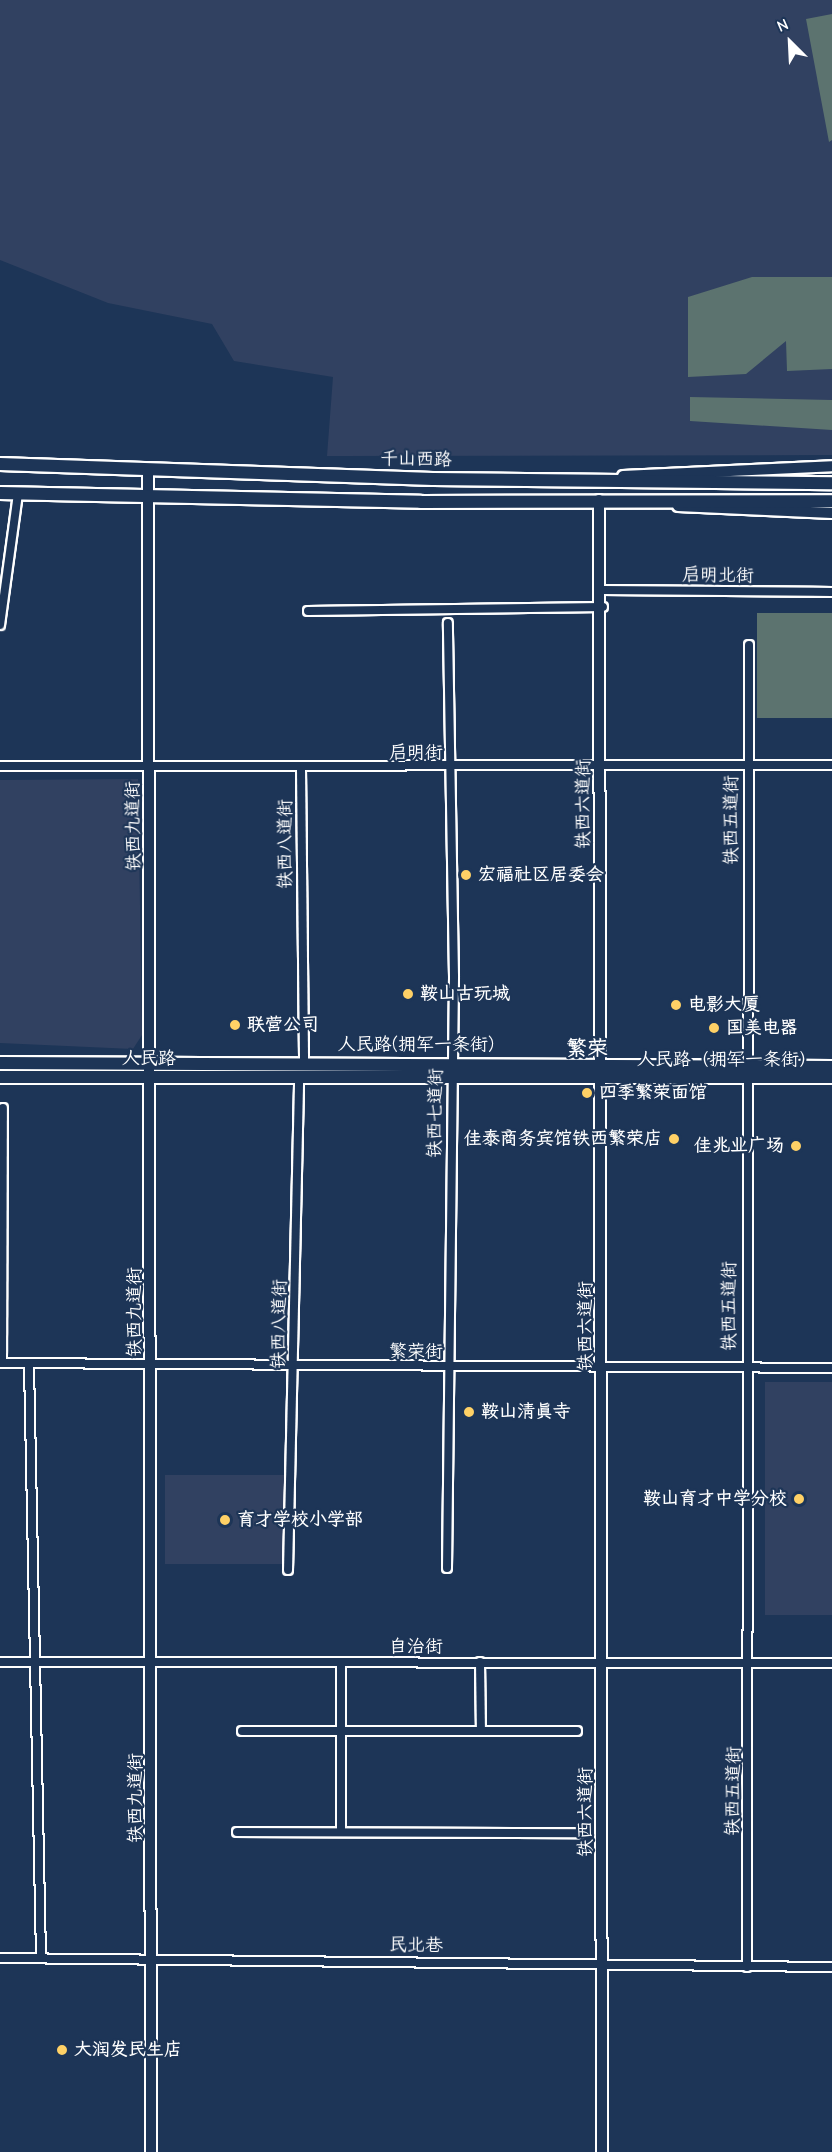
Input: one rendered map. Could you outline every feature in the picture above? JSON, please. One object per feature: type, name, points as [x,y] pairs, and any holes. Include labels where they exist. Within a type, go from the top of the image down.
[{"type":"main road","name":"千山西路","points":[[0,464],[148,471],[832,483]]},
{"type":"main road","points":[[599,478],[832,466]]},
{"type":"main road","name":"铁西九道街","points":[[148,471],[152,1064],[151,2152]]},
{"type":"main road","points":[[0,493],[832,501]]},
{"type":"main road","name":"铁西六道街","points":[[599,500],[603,590],[600,767],[603,1064],[602,2152]]},
{"type":"main road","points":[[624,500],[720,511],[832,513]]},
{"type":"main road","name":"人民路(拥军一条街)","points":[[0,1063],[603,1064],[746,1073],[832,1067]]},
{"type":"main road","name":"人民路（拥军一条街）","points":[[299,1078],[452,1076],[602,1078],[746,1073],[832,1077]]},
{"type":"main road","name":"人民路","points":[[0,1077],[299,1078]]},
{"type":"street","points":[[0,625],[18,494]]},
{"type":"street","name":"启明北街","points":[[603,590],[832,592]]},
{"type":"street","points":[[308,611],[603,607]]},
{"type":"street","name":"铁西七道街","points":[[447,1568],[452,1076],[448,623]]},
{"type":"street","name":"铁西五道街","points":[[747,1967],[751,1662],[745,1368],[749,645]]},
{"type":"street","name":"启明街","points":[[0,766],[301,769],[832,765]]},
{"type":"street","name":"铁西八道街","points":[[301,769],[304,1063]]},
{"type":"street","name":"铁西八道街","points":[[288,1570],[295,1366],[299,1078]]},
{"type":"street","points":[[1,1363],[3,1108]]},
{"type":"street","name":"繁荣街","points":[[1,1363],[832,1368]]},
{"type":"street","points":[[29,1364],[38,1662],[41,1958]]},
{"type":"street","name":"自治街","points":[[0,1662],[832,1663]]},
{"type":"street","points":[[341,1662],[341,1831]]},
{"type":"street","points":[[480,1662],[481,1731]]},
{"type":"street","points":[[242,1731],[577,1731]]},
{"type":"street","points":[[237,1832],[579,1833]]},
{"type":"street","name":"民北巷","points":[[0,1958],[152,1957],[832,1967]]},
{"type":"shaded area","points":[[0,0],[832,0],[832,455],[327,456],[333,377],[234,361],[212,324],[108,303],[0,260]]},
{"type":"shaded area","points":[[138,779],[142,1035],[133,1049],[0,1043],[0,780]]},
{"type":"shaded area","name":"鞍山育才中学分校","points":[[765,1382],[832,1382],[832,1615],[765,1615]]},
{"type":"shaded area","name":"育才学校小学部","points":[[165,1475],[286,1475],[286,1564],[165,1564]]},
{"type":"green space","points":[[832,14],[832,140],[829,142],[806,19]]},
{"type":"green space","points":[[752,277],[832,277],[832,369],[787,371],[786,341],[746,374],[688,377],[688,297]]},
{"type":"green space","points":[[690,397],[832,400],[832,430],[690,421]]},
{"type":"green space","points":[[757,613],[832,613],[832,718],[757,718]]},
{"type":"place","name":"宏福社区居委会","points":[[466,875]]},
{"type":"place","name":"鞍山古玩城","points":[[408,994]]},
{"type":"place","name":"电影大厦","points":[[676,1005]]},
{"type":"place","name":"联营公司","points":[[235,1025]]},
{"type":"place","name":"国美电器","points":[[714,1028]]},
{"type":"place","name":"四季繁荣面馆","points":[[587,1093]]},
{"type":"place","name":"佳泰商务宾馆铁西繁荣店","points":[[674,1139]]},
{"type":"place","name":"佳兆业广场","points":[[796,1146]]},
{"type":"place","name":"鞍山清真寺","points":[[469,1412]]},
{"type":"place","name":"鞍山育才中学分校","points":[[799,1499]]},
{"type":"place","name":"育才学校小学部","points":[[225,1520]]},
{"type":"place","name":"大润发民生店","points":[[62,2050]]},
{"type":"district","name":"繁荣","points":[[587,1048]]}]
